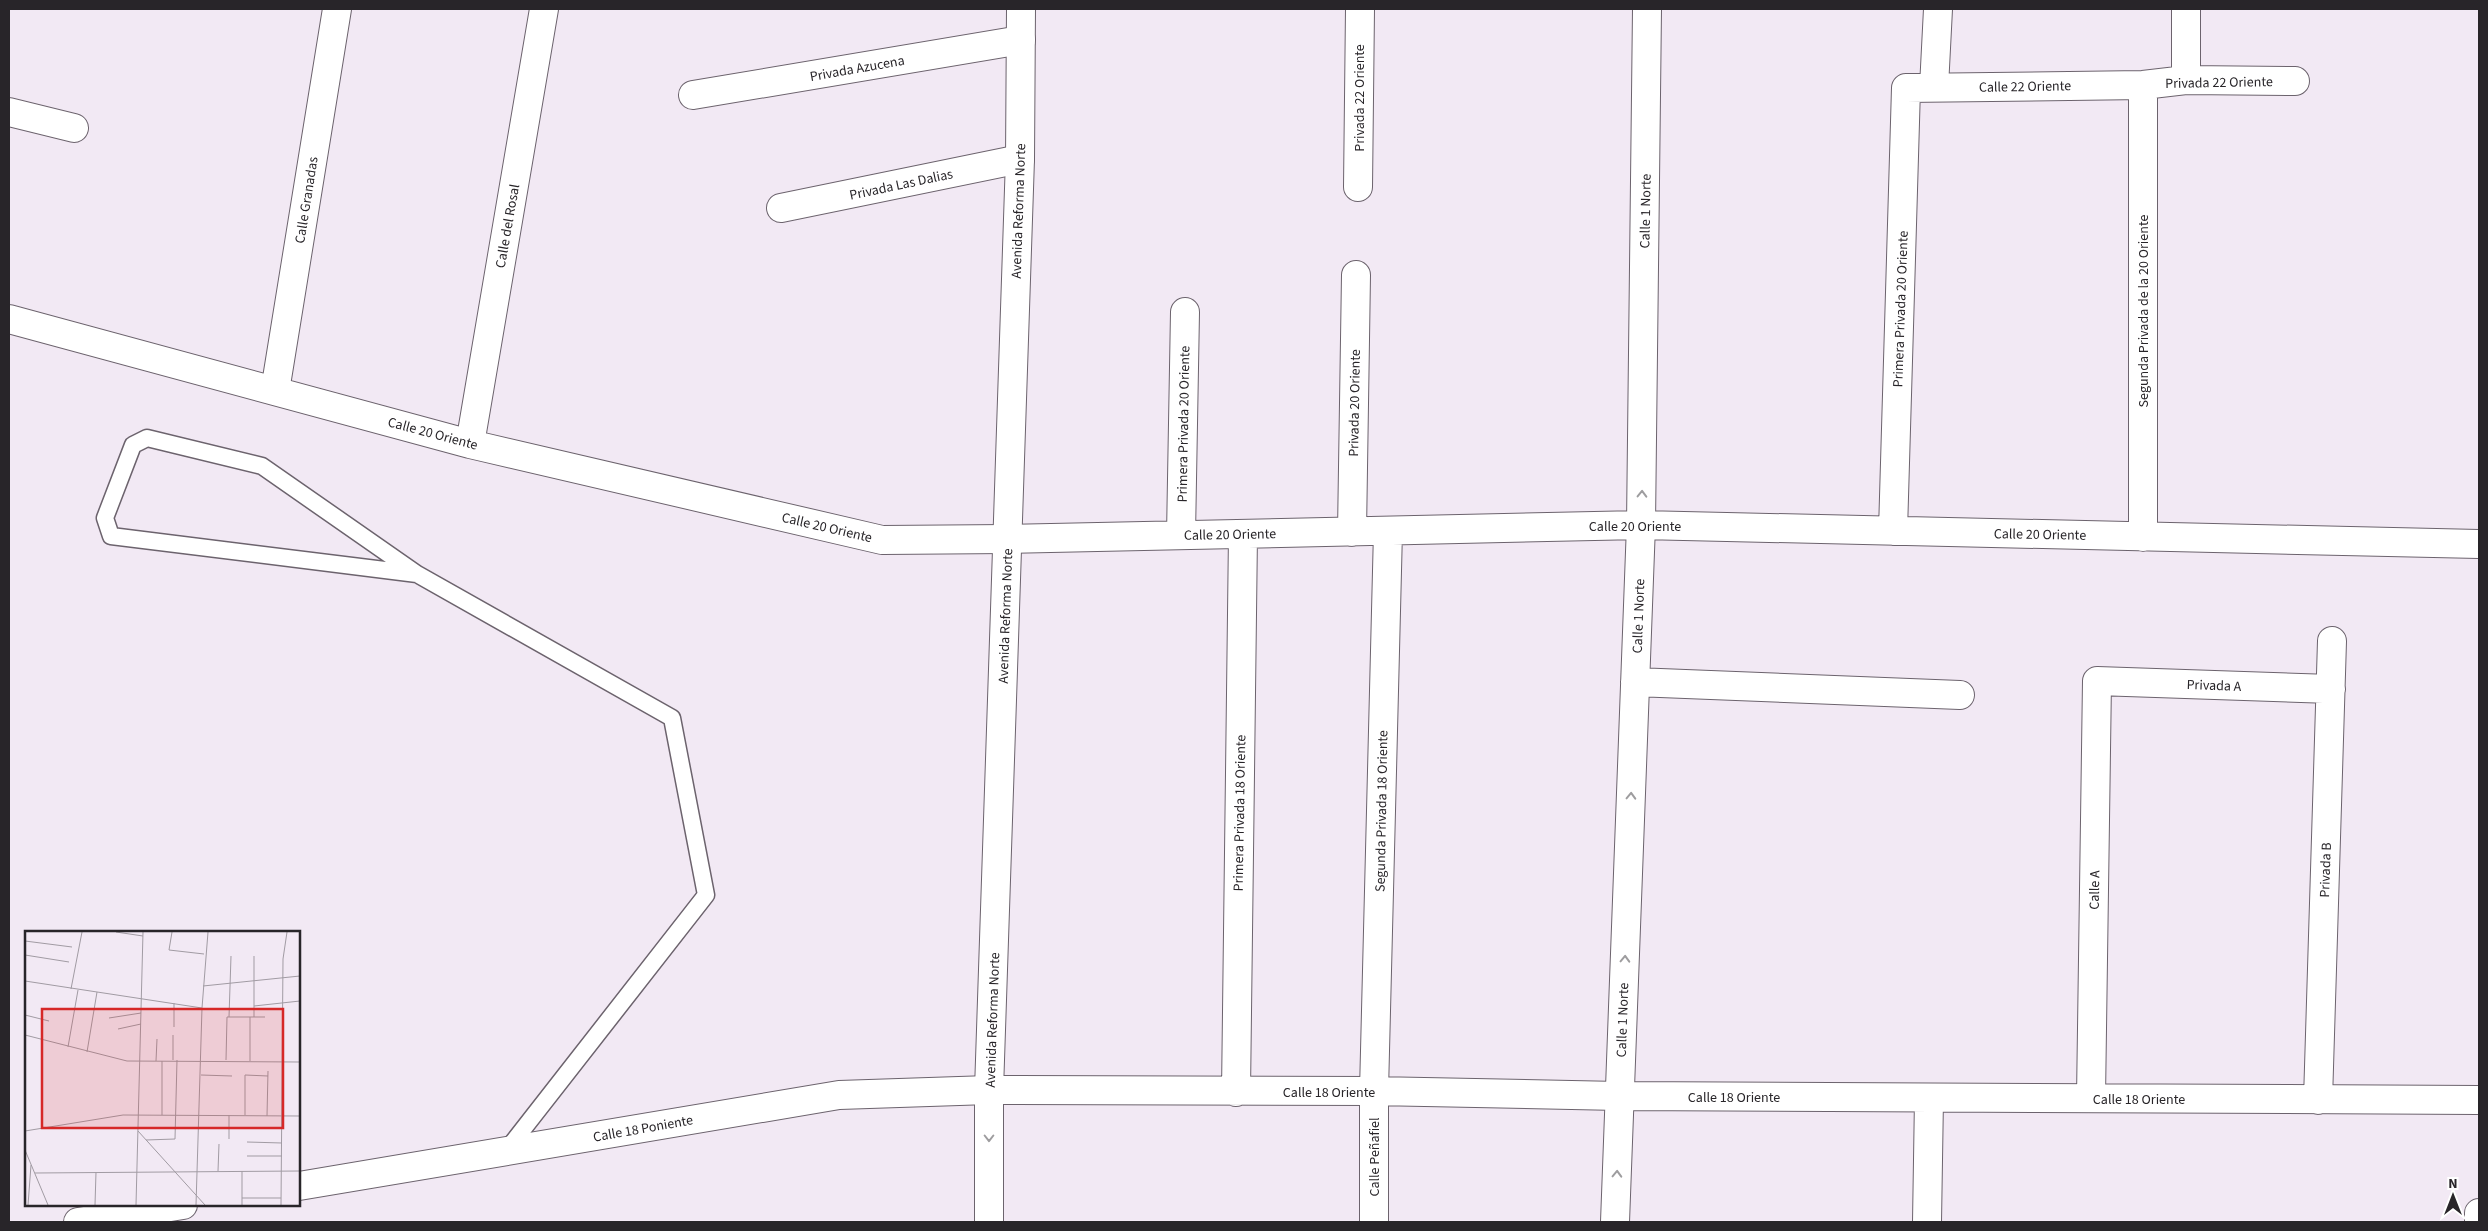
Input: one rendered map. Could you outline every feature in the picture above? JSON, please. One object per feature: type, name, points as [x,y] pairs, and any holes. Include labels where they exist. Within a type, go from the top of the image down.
[{"type":"street","name":"Calle Granadas","points":[[275,391],[338,9]]},
{"type":"street","name":"Calle del Rosal","points":[[470,444],[544,9]]},
{"type":"street","name":"Avenida Reforma Norte","points":[[989,1222],[989,1090],[1020,159],[1021,9]]},
{"type":"street","name":"Privada 22 Oriente","points":[[1358,187],[1360,9]]},
{"type":"street","name":"Calle 1 Norte","points":[[1616,1222],[1619,1096],[1641,525],[1647,9]]},
{"type":"street","points":[[1934,87],[1938,9]]},
{"type":"street","points":[[2186,9],[2186,80]]},
{"type":"street","name":"Privada Azucena","points":[[693,95],[1021,40]]},
{"type":"street","name":"Privada 22 Oriente","points":[[2143,85],[2186,80],[2295,81]]},
{"type":"street","name":"Calle 22 Oriente","points":[[1906,88],[2143,85]]},
{"type":"street","name":"Segunda Privada de la 20 Oriente","points":[[2143,85],[2143,536]]},
{"type":"street","name":"Primera Privada 20 Oriente","points":[[1893,531],[1906,88]]},
{"type":"street","points":[[9,112],[74,128]]},
{"type":"street","name":"Privada Las Dalias","points":[[781,208],[1020,159]]},
{"type":"street","name":"Privada 20 Oriente","points":[[1352,532],[1356,275]]},
{"type":"street","name":"Primera Privada 20 Oriente","points":[[1181,535],[1185,312]]},
{"type":"street","name":"Calle 20 Oriente","points":[[9,319],[470,444],[882,540],[1641,525],[2479,544]]},
{"type":"street","name":"Segunda Privada 18 Oriente","points":[[1374,1092],[1388,531]]},
{"type":"street","name":"Primera Privada 18 Oriente","points":[[1236,1092],[1243,534]]},
{"type":"street","name":"Privada B","points":[[2318,1100],[2332,641]]},
{"type":"street","name":"Privada A","points":[[2097,681],[2331,689]]},
{"type":"street","name":"Calle A","points":[[2091,1098],[2097,681]]},
{"type":"street","points":[[1635,682],[1960,695]]},
{"type":"street","name":"Calle 18 Oriente","points":[[989,1090],[1374,1092],[1619,1096],[2479,1100]]},
{"type":"street","name":"Calle 18 Poniente","points":[[300,1186],[839,1095],[989,1090]]},
{"type":"street","name":"Calle Peñafiel","points":[[1374,1092],[1374,1222]]},
{"type":"street","points":[[1927,1222],[1929,1098]]},
{"type":"street","points":[[78,1222],[177,1206]]},
{"type":"street","points":[[2479,1214],[2479,1222]]},
{"type":"lane","points":[[417,574],[111,536],[106,518],[133,445],[147,438],[262,466],[417,574],[672,718],[706,895],[506,1151]]}]
